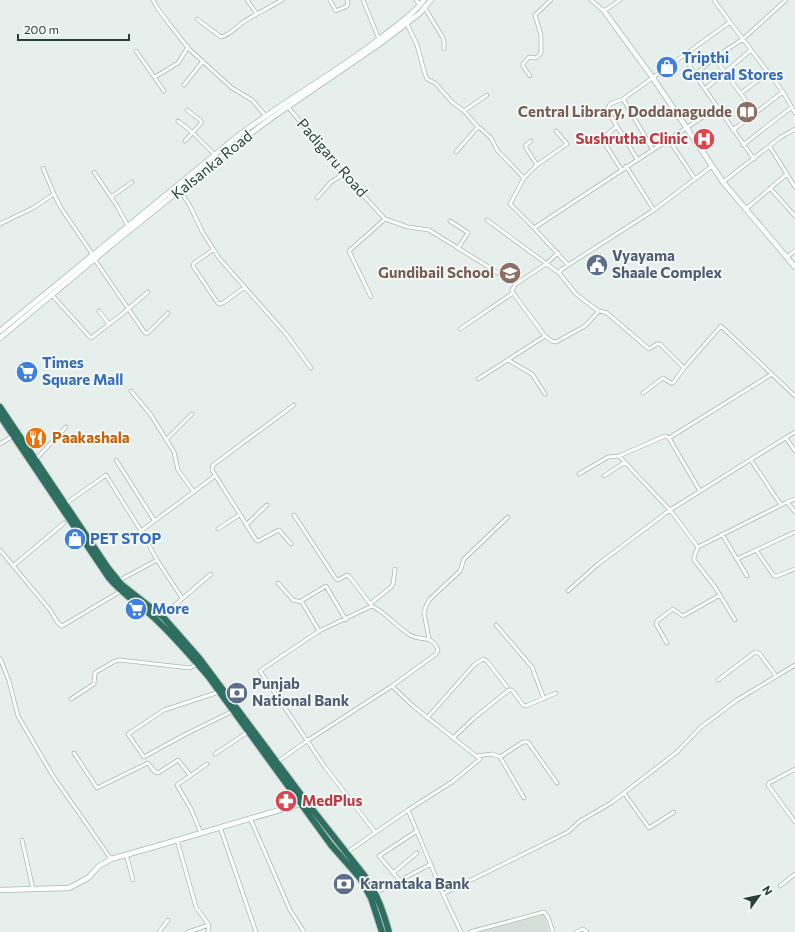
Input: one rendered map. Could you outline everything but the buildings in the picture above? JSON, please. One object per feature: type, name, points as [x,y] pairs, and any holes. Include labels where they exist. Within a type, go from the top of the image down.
[{"type":"highway","points":[[0,408],[121,591],[159,623],[197,664],[300,804],[333,843],[346,853],[364,875],[381,902],[389,932]]},
{"type":"highway","points":[[0,416],[104,571],[116,583],[162,616],[200,659],[360,878],[375,907],[382,932]]},
{"type":"main road","points":[[0,332],[94,257],[128,226],[214,155],[266,115],[361,53],[425,3]]},
{"type":"main road","name":"Kalsanka Road","points":[[0,338],[52,295],[94,257],[238,144],[288,107],[352,64],[407,24],[425,3]]},
{"type":"main road","points":[[604,11],[653,78],[723,182],[795,267]]},
{"type":"main road","points":[[0,890],[69,888],[88,878],[99,866],[111,859],[300,804]]},
{"type":"street","points":[[153,0],[163,17],[188,47],[232,88],[252,100],[266,115]]},
{"type":"street","points":[[247,0],[257,14]]},
{"type":"street","points":[[197,19],[221,37],[282,0]]},
{"type":"street","points":[[330,0],[336,11],[347,6],[347,0]]},
{"type":"street","points":[[363,0],[379,39]]},
{"type":"street","points":[[416,0],[425,3],[444,40],[444,49]]},
{"type":"street","points":[[530,76],[523,64],[528,58],[536,58],[541,53],[541,34],[535,16],[551,0]]},
{"type":"street","points":[[591,0],[604,11],[620,0]]},
{"type":"street","points":[[714,0],[783,92],[795,113]]},
{"type":"street","points":[[695,75],[714,58],[743,39],[786,0]]},
{"type":"street","points":[[637,160],[607,110],[610,104],[623,99],[730,22]]},
{"type":"street","points":[[407,24],[417,45],[424,74],[427,79],[434,82],[452,103],[464,111],[478,127],[491,138],[497,150],[524,178]]},
{"type":"street","points":[[155,77],[178,63],[188,47]]},
{"type":"street","points":[[705,89],[751,50]]},
{"type":"street","points":[[136,51],[164,91]]},
{"type":"street","points":[[684,55],[695,75],[754,159]]},
{"type":"street","points":[[714,58],[756,114]]},
{"type":"street","points":[[184,85],[203,61]]},
{"type":"street","points":[[741,93],[768,73]]},
{"type":"street","points":[[733,130],[783,92]]},
{"type":"street","points":[[464,111],[487,95]]},
{"type":"street","points":[[623,99],[653,150]]},
{"type":"street","name":"Padigaru Road","points":[[288,107],[344,174],[385,219]]},
{"type":"street","points":[[534,228],[621,169],[669,140],[686,127],[718,107]]},
{"type":"street","points":[[743,144],[792,107]]},
{"type":"street","points":[[185,141],[202,122],[186,110]]},
{"type":"street","points":[[178,121],[193,133],[214,155]]},
{"type":"street","points":[[617,126],[602,139],[621,169]]},
{"type":"street","points":[[456,152],[478,127]]},
{"type":"street","points":[[723,182],[795,129]]},
{"type":"street","points":[[556,131],[567,144],[524,178],[510,204],[568,265]]},
{"type":"street","points":[[669,140],[695,179]]},
{"type":"street","points":[[531,141],[526,145],[526,148],[538,166]]},
{"type":"street","points":[[770,146],[795,187]]},
{"type":"street","points":[[626,166],[654,210]]},
{"type":"street","points":[[559,273],[568,265],[654,210],[712,166]]},
{"type":"street","points":[[43,168],[61,208],[147,334],[168,313]]},
{"type":"street","points":[[94,172],[128,226]]},
{"type":"street","points":[[317,198],[331,182],[344,174]]},
{"type":"street","points":[[746,209],[787,174]]},
{"type":"street","points":[[111,197],[132,182]]},
{"type":"street","points":[[770,188],[795,216]]},
{"type":"street","points":[[180,191],[189,204],[203,234],[213,250],[286,334],[311,368]]},
{"type":"street","points":[[0,224],[33,208],[54,194]]},
{"type":"street","points":[[371,297],[349,251],[385,219],[408,227],[429,230],[516,284]]},
{"type":"street","points":[[487,220],[559,273],[575,293],[599,311],[607,313],[649,349],[657,344],[660,344],[684,368]]},
{"type":"street","points":[[450,221],[468,233],[458,248]]},
{"type":"street","points":[[213,250],[194,263],[193,266],[217,302],[219,304],[223,303],[245,287]]},
{"type":"street","points":[[787,257],[795,251]]},
{"type":"street","points":[[558,253],[546,264],[516,284],[512,290],[513,293],[545,336],[556,342],[584,326],[599,311]]},
{"type":"street","points":[[52,295],[92,338],[148,292]]},
{"type":"street","points":[[460,329],[513,293]]},
{"type":"street","points":[[99,311],[109,324]]},
{"type":"street","points":[[643,393],[663,378],[673,383],[684,368],[721,326],[795,396]]},
{"type":"street","points":[[478,379],[545,336]]},
{"type":"street","points":[[508,360],[532,374],[545,394]]},
{"type":"street","points":[[669,438],[772,374]]},
{"type":"street","points":[[131,390],[151,415],[174,452],[178,470],[194,492]]},
{"type":"street","points":[[291,544],[279,530],[257,541],[239,515],[212,470],[213,465],[294,405]]},
{"type":"street","points":[[166,440],[192,414]]},
{"type":"street","points":[[35,460],[66,427]]},
{"type":"street","points":[[568,591],[614,552],[670,510],[795,432]]},
{"type":"street","points":[[0,444],[13,436]]},
{"type":"street","points":[[579,474],[608,457],[619,456],[665,436],[669,438],[700,491]]},
{"type":"street","points":[[786,438],[795,451]]},
{"type":"street","points":[[619,456],[670,510],[698,546]]},
{"type":"street","points":[[116,460],[154,520]]},
{"type":"street","points":[[752,460],[781,505]]},
{"type":"street","points":[[604,476],[625,462]]},
{"type":"street","points":[[64,504],[106,475],[141,531],[157,560],[182,598]]},
{"type":"street","points":[[141,531],[215,476]]},
{"type":"street","points":[[735,620],[720,595],[694,560],[698,546],[795,499]]},
{"type":"street","points":[[787,502],[795,512]]},
{"type":"street","points":[[246,525],[267,505]]},
{"type":"street","points":[[218,529],[239,515]]},
{"type":"street","points":[[276,762],[392,686],[438,652],[435,642],[429,639],[421,639],[410,634],[371,605],[349,576],[347,575],[338,580],[336,579],[294,515]]},
{"type":"street","points":[[429,639],[424,613],[430,599],[460,571],[464,559],[508,517]]},
{"type":"street","points":[[13,566],[64,523]]},
{"type":"street","points":[[737,559],[795,532]]},
{"type":"street","points":[[722,534],[747,576]]},
{"type":"street","points":[[0,550],[51,612],[58,623],[62,626],[121,591]]},
{"type":"street","points":[[756,550],[774,576],[795,569]]},
{"type":"street","points":[[116,583],[157,560]]},
{"type":"street","points":[[375,832],[325,767],[260,671],[319,631],[346,620],[371,605],[394,584],[395,569]]},
{"type":"street","points":[[162,616],[211,574]]},
{"type":"street","points":[[278,583],[293,600],[301,601],[326,586],[346,620]]},
{"type":"street","points":[[667,643],[656,624],[657,621],[673,609],[682,616],[720,595]]},
{"type":"street","points":[[301,601],[319,631]]},
{"type":"street","points":[[496,625],[532,668],[544,698]]},
{"type":"street","points":[[718,680],[755,652],[760,654],[776,676]]},
{"type":"street","points":[[0,658],[20,721],[53,776],[111,859]]},
{"type":"street","points":[[428,718],[474,666],[483,659],[487,661],[507,687]]},
{"type":"street","points":[[70,699],[94,684],[96,672],[118,660],[190,668],[197,664]]},
{"type":"street","points":[[443,894],[568,832],[580,821],[611,803],[677,752],[701,727],[737,700],[795,665]]},
{"type":"street","points":[[346,853],[375,832],[452,782],[480,759],[413,706],[392,686]]},
{"type":"street","points":[[453,738],[474,718],[510,690],[512,690],[524,706],[556,693]]},
{"type":"street","points":[[190,775],[178,760],[158,773],[155,772],[128,734],[164,710],[219,692]]},
{"type":"street","points":[[144,757],[233,711]]},
{"type":"street","points":[[215,754],[248,732]]},
{"type":"street","points":[[500,757],[524,742],[528,742],[557,783]]},
{"type":"street","points":[[74,753],[97,788],[148,763]]},
{"type":"street","points":[[476,756],[492,754],[500,757],[524,798]]},
{"type":"street","points":[[201,833],[191,808],[177,785],[207,764]]},
{"type":"street","points":[[795,769],[769,783],[768,785],[795,822]]},
{"type":"street","points":[[624,793],[649,828],[674,812]]},
{"type":"street","points":[[408,810],[443,894],[461,932]]},
{"type":"street","points":[[250,818],[290,910],[304,932]]},
{"type":"street","points":[[220,827],[256,932]]},
{"type":"street","points":[[400,881],[378,856],[417,831]]},
{"type":"street","points":[[22,840],[33,889]]},
{"type":"street","points":[[177,840],[196,907],[209,925],[208,932]]},
{"type":"street","points":[[393,873],[416,853]]},
{"type":"street","points":[[126,854],[132,880]]},
{"type":"street","points":[[376,893],[431,864]]},
{"type":"street","points":[[780,886],[795,874]]},
{"type":"street","points":[[470,932],[544,912],[553,932]]},
{"type":"street","points":[[159,932],[168,920]]},
{"type":"street","points":[[188,932],[209,925]]},
{"type":"street","points":[[576,932],[583,929],[587,932]]},
{"type":"shaded area","points":[[544,914],[549,932],[479,932]]},
{"type":"place","name":"Tripthi General Stores","points":[[667,67]]},
{"type":"place","name":"Central Library, Doddanagudde","points":[[747,112]]},
{"type":"place","name":"Sushrutha Clinic","points":[[704,139]]},
{"type":"place","name":"Vyayama Shaale Complex","points":[[597,265]]},
{"type":"place","name":"Gundibail School","points":[[510,273]]},
{"type":"place","name":"Times Square Mall","points":[[27,372]]},
{"type":"place","name":"Paakashala","points":[[36,438]]},
{"type":"place","name":"PET STOP","points":[[75,539]]},
{"type":"place","name":"More","points":[[136,609]]},
{"type":"place","name":"Punjab National Bank","points":[[237,693]]},
{"type":"place","name":"MedPlus","points":[[286,801]]},
{"type":"place","name":"Karnataka Bank","points":[[344,884]]}]
